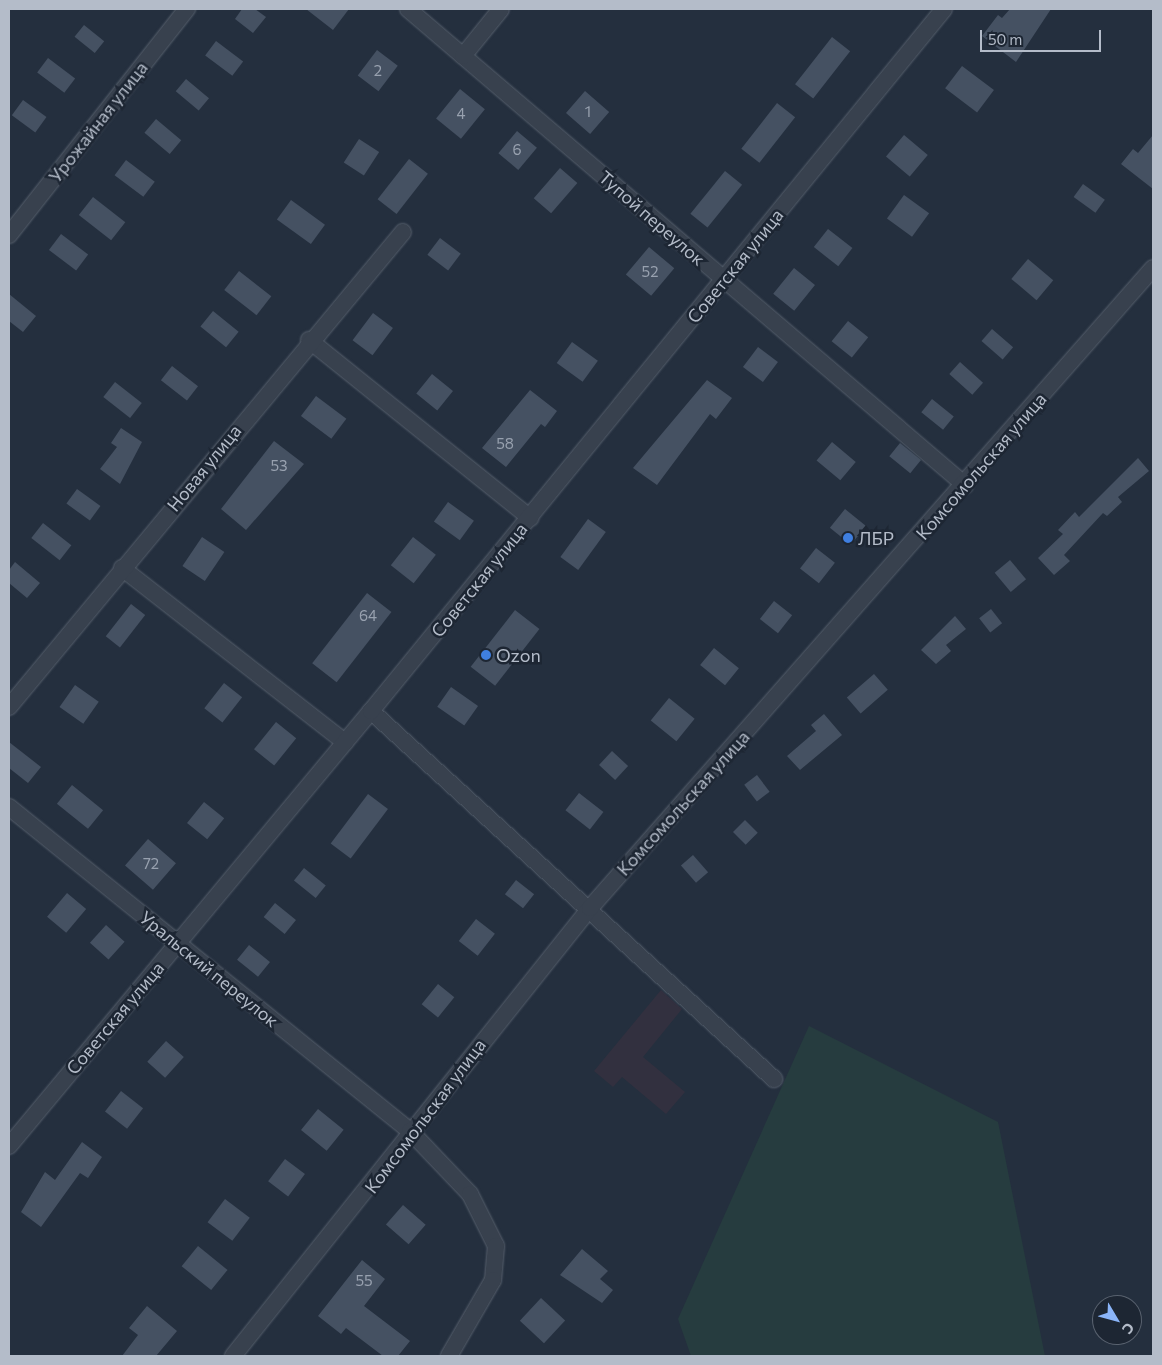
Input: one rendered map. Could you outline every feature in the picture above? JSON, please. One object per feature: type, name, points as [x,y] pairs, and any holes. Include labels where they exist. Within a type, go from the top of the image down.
[{"type":"street","name":"Урожайная улица","points":[[9,235],[187,9]]},
{"type":"street","name":"Тупой переулок","points":[[408,9],[965,485]]},
{"type":"street","points":[[464,56],[501,9]]},
{"type":"street","name":"Советская улица","points":[[9,1146],[530,518],[944,9]]},
{"type":"street","name":"Новая улица","points":[[9,707],[309,340],[403,232]]},
{"type":"street","name":"Комсомольская улица","points":[[233,1356],[386,1169],[410,1131],[590,908],[965,485],[1153,268]]},
{"type":"street","points":[[309,340],[530,518]]},
{"type":"street","points":[[122,568],[345,742]]},
{"type":"street","points":[[371,711],[590,908],[774,1079]]},
{"type":"street","name":"Уральский переулок","points":[[9,807],[410,1131],[470,1194],[496,1246],[493,1280],[449,1356]]},
{"type":"shaded area","points":[[661,990],[682,1009],[643,1057],[685,1092],[666,1114],[622,1077],[613,1087],[594,1071]]},
{"type":"green space","points":[[809,1026],[998,1122],[1045,1356],[691,1356],[678,1319]]},
{"type":"building","points":[[242,9],[255,9],[266,17],[253,33],[235,19]]},
{"type":"building","points":[[306,9],[349,9],[333,30]]},
{"type":"building","points":[[1010,9],[1051,9],[1016,62],[982,36],[998,15],[1002,18]]},
{"type":"building","points":[[84,25],[104,41],[95,53],[75,37]]},
{"type":"building","points":[[832,37],[850,51],[813,98],[795,84]]},
{"type":"building","points":[[216,41],[243,61],[232,76],[205,55]]},
{"type":"building","points":[[377,50],[398,66],[379,91],[358,76]]},
{"type":"building","points":[[48,58],[75,78],[64,93],[37,72]]},
{"type":"building","points":[[962,66],[994,90],[977,112],[945,88]]},
{"type":"building","points":[[186,79],[209,98],[199,111],[176,91]]},
{"type":"building","points":[[460,89],[485,109],[461,139],[436,119]]},
{"type":"building","points":[[585,91],[609,112],[590,134],[566,113]]},
{"type":"building","points":[[23,100],[46,117],[35,132],[12,115]]},
{"type":"building","points":[[777,103],[795,117],[759,163],[741,149]]},
{"type":"building","points":[[156,119],[181,140],[170,154],[144,133]]},
{"type":"building","points":[[517,131],[537,148],[518,170],[498,153]]},
{"type":"building","points":[[904,135],[928,155],[910,176],[886,156]]},
{"type":"building","points":[[1153,135],[1153,189],[1121,164],[1133,149],[1138,153]]},
{"type":"building","points":[[359,139],[379,152],[364,176],[344,162]]},
{"type":"building","points":[[409,159],[428,174],[397,214],[378,199]]},
{"type":"building","points":[[126,160],[155,182],[143,197],[115,175]]},
{"type":"building","points":[[560,168],[577,183],[551,213],[534,198]]},
{"type":"building","points":[[725,171],[742,185],[707,228],[690,214]]},
{"type":"building","points":[[1083,184],[1105,200],[1095,213],[1074,197]]},
{"type":"building","points":[[904,195],[929,213],[912,237],[887,218]]},
{"type":"building","points":[[93,197],[125,222],[111,240],[79,215]]},
{"type":"building","points":[[291,200],[325,225],[311,244],[277,219]]},
{"type":"building","points":[[828,229],[852,248],[838,266],[814,247]]},
{"type":"building","points":[[61,234],[88,254],[76,270],[49,250]]},
{"type":"building","points":[[440,238],[461,254],[448,270],[427,255]]},
{"type":"building","points":[[649,247],[674,268],[651,296],[626,275]]},
{"type":"building","points":[[1028,259],[1053,280],[1037,300],[1011,279]]},
{"type":"building","points":[[794,268],[815,285],[794,311],[773,294]]},
{"type":"building","points":[[239,271],[271,296],[257,315],[224,290]]},
{"type":"building","points":[[9,294],[36,316],[23,332],[9,321]]},
{"type":"building","points":[[213,311],[239,332],[226,347],[200,327]]},
{"type":"building","points":[[373,313],[393,328],[373,355],[353,340]]},
{"type":"building","points":[[848,321],[868,337],[852,358],[832,341]]},
{"type":"building","points":[[992,329],[1013,347],[1003,359],[982,341]]},
{"type":"building","points":[[572,342],[598,361],[583,382],[557,363]]},
{"type":"building","points":[[758,347],[778,362],[763,382],[743,367]]},
{"type":"building","points":[[960,362],[983,383],[972,395],[949,374]]},
{"type":"building","points":[[172,366],[198,386],[187,401],[161,380]]},
{"type":"building","points":[[432,374],[453,391],[437,410],[416,393]]},
{"type":"building","points":[[707,380],[732,398],[716,419],[710,414],[657,485],[633,468]]},
{"type":"building","points":[[115,382],[142,403],[130,418],[103,397]]},
{"type":"building","points":[[530,390],[557,411],[545,427],[541,424],[506,467],[482,448]]},
{"type":"building","points":[[316,396],[346,419],[331,439],[301,416]]},
{"type":"building","points":[[932,399],[954,417],[943,430],[921,412]]},
{"type":"building","points":[[121,428],[142,442],[120,484],[100,469],[117,447],[111,443]]},
{"type":"building","points":[[274,441],[304,464],[246,530],[221,509]]},
{"type":"building","points":[[832,442],[856,462],[840,480],[817,460]]},
{"type":"building","points":[[900,443],[921,460],[910,473],[889,456]]},
{"type":"building","points":[[1138,458],[1149,471],[1118,497],[1122,502],[1107,516],[1103,513],[1064,555],[1070,561],[1054,575],[1038,558],[1063,534],[1058,530],[1075,512],[1079,517]]},
{"type":"building","points":[[77,489],[100,506],[90,521],[66,504]]},
{"type":"building","points":[[448,502],[474,521],[460,540],[434,521]]},
{"type":"building","points":[[845,509],[866,526],[851,545],[830,528]]},
{"type":"building","points":[[588,519],[606,532],[578,570],[560,557]]},
{"type":"building","points":[[43,523],[71,545],[60,560],[31,538]]},
{"type":"building","points":[[202,537],[224,552],[205,581],[182,566]]},
{"type":"building","points":[[413,537],[436,555],[414,583],[391,565]]},
{"type":"building","points":[[816,548],[835,563],[819,583],[800,568]]},
{"type":"building","points":[[1010,560],[1026,579],[1011,592],[995,573]]},
{"type":"building","points":[[15,562],[40,583],[27,598],[9,583],[9,570]]},
{"type":"building","points":[[367,593],[391,612],[337,682],[312,663]]},
{"type":"building","points":[[774,601],[792,615],[778,633],[760,619]]},
{"type":"building","points":[[131,604],[145,615],[120,647],[106,636]]},
{"type":"building","points":[[991,609],[1002,623],[990,632],[979,618]]},
{"type":"building","points":[[515,610],[539,629],[495,686],[471,667]]},
{"type":"building","points":[[955,616],[966,629],[946,645],[951,651],[936,664],[921,650]]},
{"type":"building","points":[[714,648],[739,668],[725,685],[700,665]]},
{"type":"building","points":[[874,674],[888,690],[861,713],[847,698]]},
{"type":"building","points":[[224,683],[242,697],[222,722],[204,708]]},
{"type":"building","points":[[75,685],[99,702],[83,724],[60,707]]},
{"type":"building","points":[[451,687],[478,706],[464,726],[437,707]]},
{"type":"building","points":[[669,698],[695,719],[676,741],[651,721]]},
{"type":"building","points":[[824,714],[842,735],[800,770],[787,756],[816,731],[811,725]]},
{"type":"building","points":[[276,722],[296,738],[274,766],[254,749]]},
{"type":"building","points":[[9,742],[41,767],[28,783],[9,768]]},
{"type":"building","points":[[612,751],[628,766],[615,780],[599,765]]},
{"type":"building","points":[[757,775],[770,792],[757,801],[744,785]]},
{"type":"building","points":[[72,785],[103,810],[88,829],[57,804]]},
{"type":"building","points":[[579,793],[603,812],[590,829],[565,810]]},
{"type":"building","points":[[368,794],[388,809],[351,859],[331,844]]},
{"type":"building","points":[[204,802],[224,818],[207,839],[187,823]]},
{"type":"building","points":[[745,820],[758,833],[746,845],[733,832]]},
{"type":"building","points":[[148,839],[176,863],[153,890],[125,865]]},
{"type":"building","points":[[693,855],[708,872],[696,883],[681,865]]},
{"type":"building","points":[[304,868],[326,886],[316,898],[294,880]]},
{"type":"building","points":[[516,880],[534,894],[523,908],[505,894]]},
{"type":"building","points":[[67,893],[86,909],[66,933],[47,917]]},
{"type":"building","points":[[275,903],[296,920],[285,934],[264,917]]},
{"type":"building","points":[[476,919],[495,934],[478,956],[459,941]]},
{"type":"building","points":[[106,925],[125,942],[109,960],[90,943]]},
{"type":"building","points":[[249,945],[270,962],[258,977],[237,960]]},
{"type":"building","points":[[438,984],[454,997],[438,1017],[422,1004]]},
{"type":"building","points":[[166,1041],[184,1057],[165,1078],[147,1062]]},
{"type":"building","points":[[121,1091],[143,1108],[127,1129],[105,1111]]},
{"type":"building","points":[[318,1109],[344,1130],[327,1151],[301,1130]]},
{"type":"building","points":[[82,1142],[102,1157],[88,1178],[80,1173],[41,1227],[21,1212],[45,1172],[55,1180]]},
{"type":"building","points":[[285,1159],[305,1174],[288,1196],[268,1181]]},
{"type":"building","points":[[225,1199],[250,1218],[232,1241],[208,1222]]},
{"type":"building","points":[[403,1205],[426,1225],[409,1244],[386,1225]]},
{"type":"building","points":[[198,1246],[228,1270],[211,1290],[182,1266]]},
{"type":"building","points":[[582,1249],[608,1271],[600,1279],[613,1290],[602,1303],[560,1275]]},
{"type":"building","points":[[362,1260],[385,1279],[364,1306],[410,1341],[398,1356],[383,1356],[346,1328],[341,1334],[318,1316]]},
{"type":"building","points":[[541,1298],[565,1321],[544,1343],[520,1321]]},
{"type":"building","points":[[147,1306],[177,1331],[156,1356],[122,1356],[138,1335],[129,1328]]},
{"type":"place","name":"ЛБР","points":[[848,538]]},
{"type":"place","name":"Ozon","points":[[486,655]]}]
